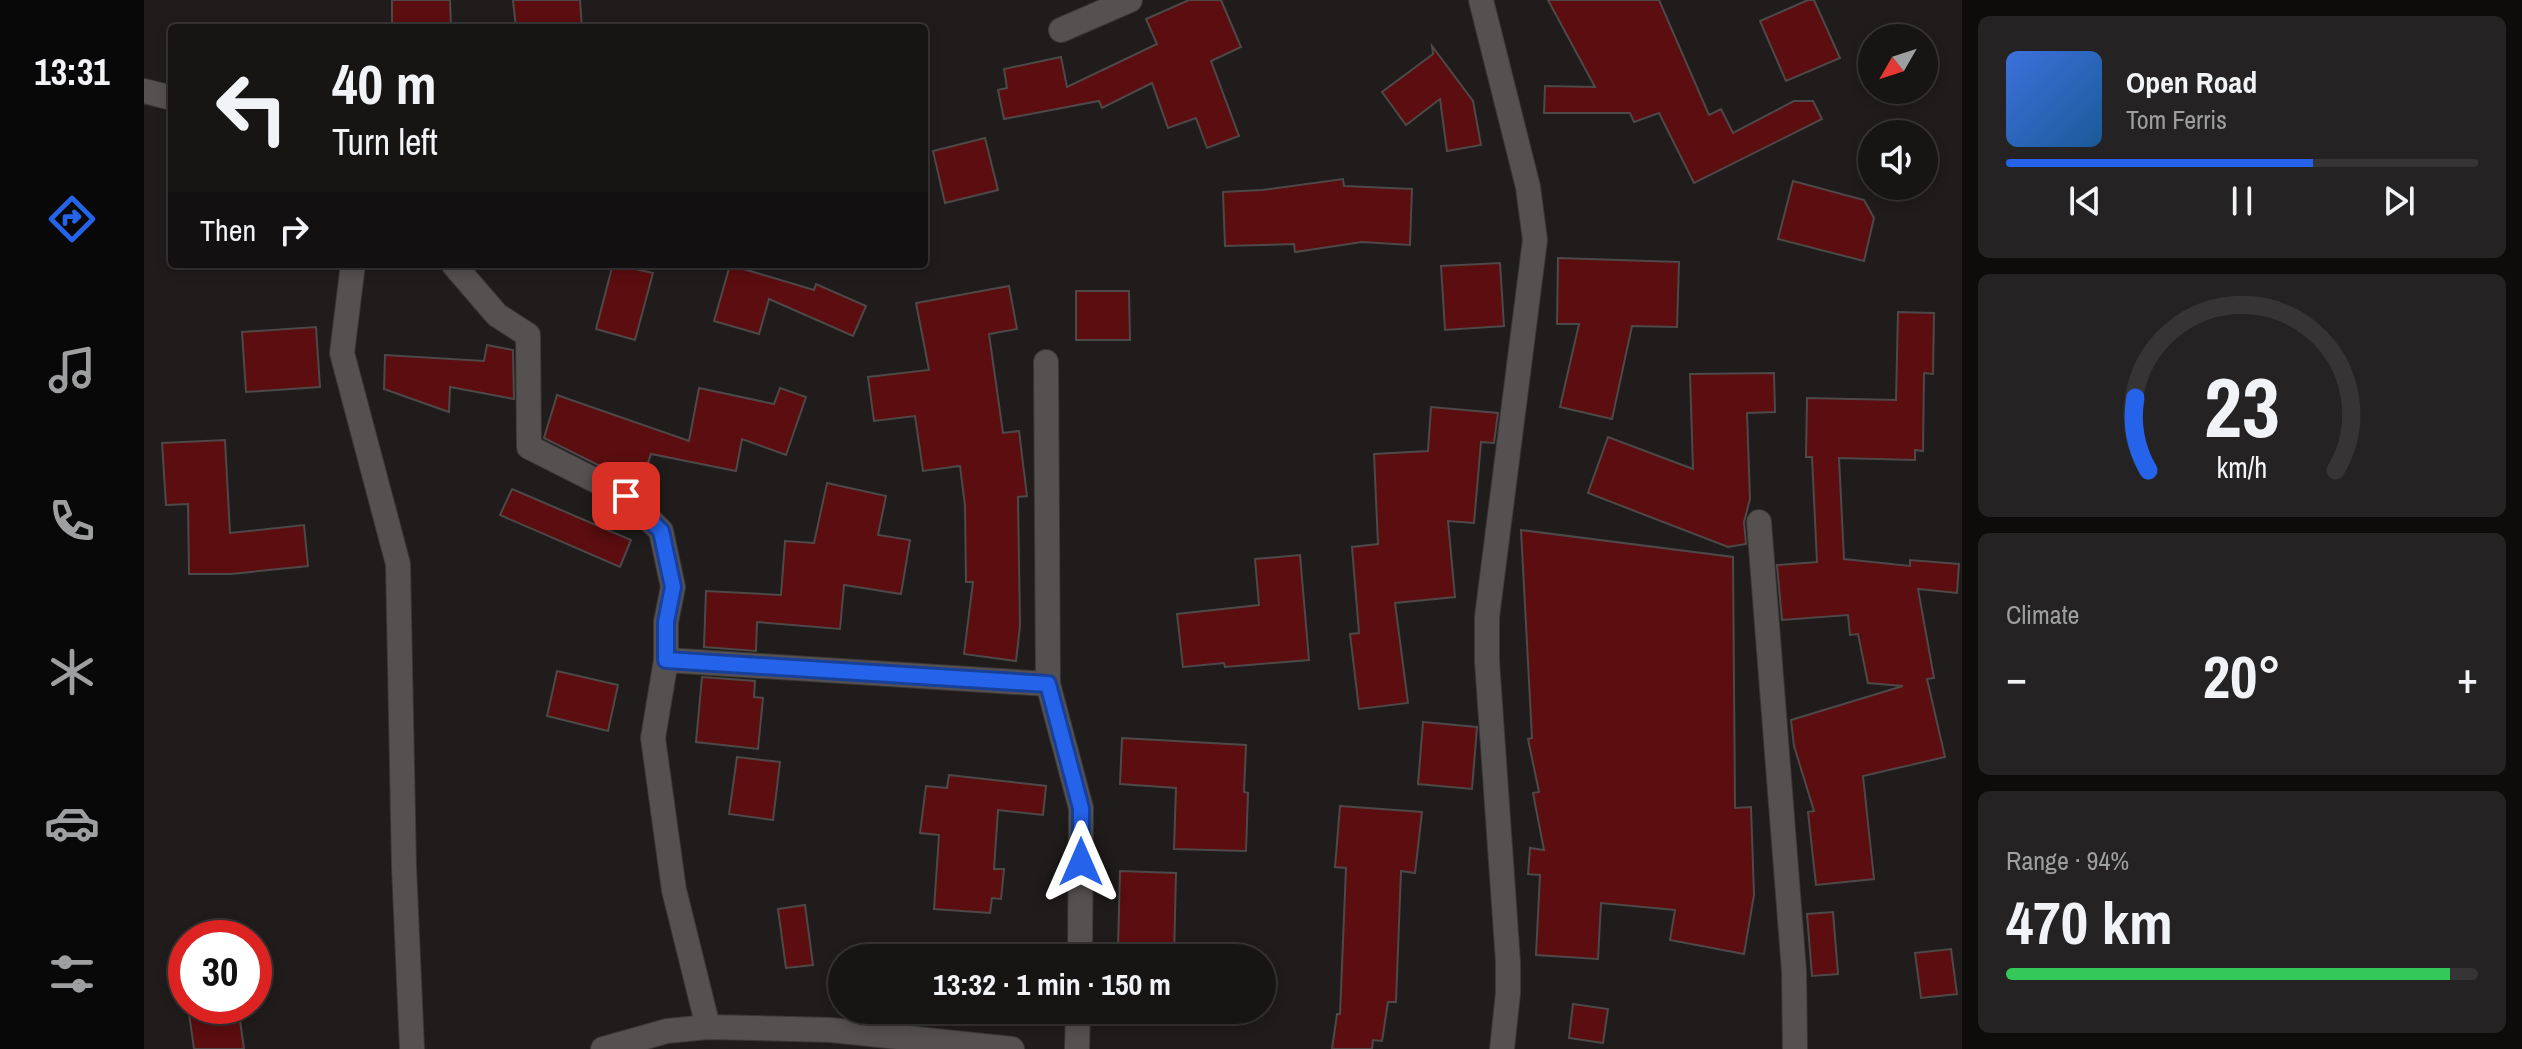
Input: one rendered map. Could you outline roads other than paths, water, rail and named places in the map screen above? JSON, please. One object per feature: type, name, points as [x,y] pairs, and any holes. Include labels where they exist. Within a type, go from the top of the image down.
[{"type":"street","points":[[1061,30],[1130,0]]},
{"type":"street","points":[[1481,0],[1528,187],[1535,240],[1487,617],[1487,661],[1508,962],[1502,1049]]},
{"type":"street","points":[[144,91],[168,97]]},
{"type":"street","points":[[353,268],[342,353],[398,564],[404,867],[412,1049]]},
{"type":"street","points":[[456,268],[497,315],[528,335],[529,447],[626,496],[661,531],[673,587],[666,622],[666,660],[653,738],[674,890],[708,1027]]},
{"type":"street","points":[[1046,362],[1048,684],[1081,808],[1080,944]]},
{"type":"street","points":[[1759,522],[1794,971],[1795,1049]]},
{"type":"street","points":[[666,660],[1048,684]]},
{"type":"street","points":[[1077,1049],[1078,1024]]},
{"type":"street","points":[[611,1048],[667,1031],[708,1027],[831,1030],[1012,1049]]}]
